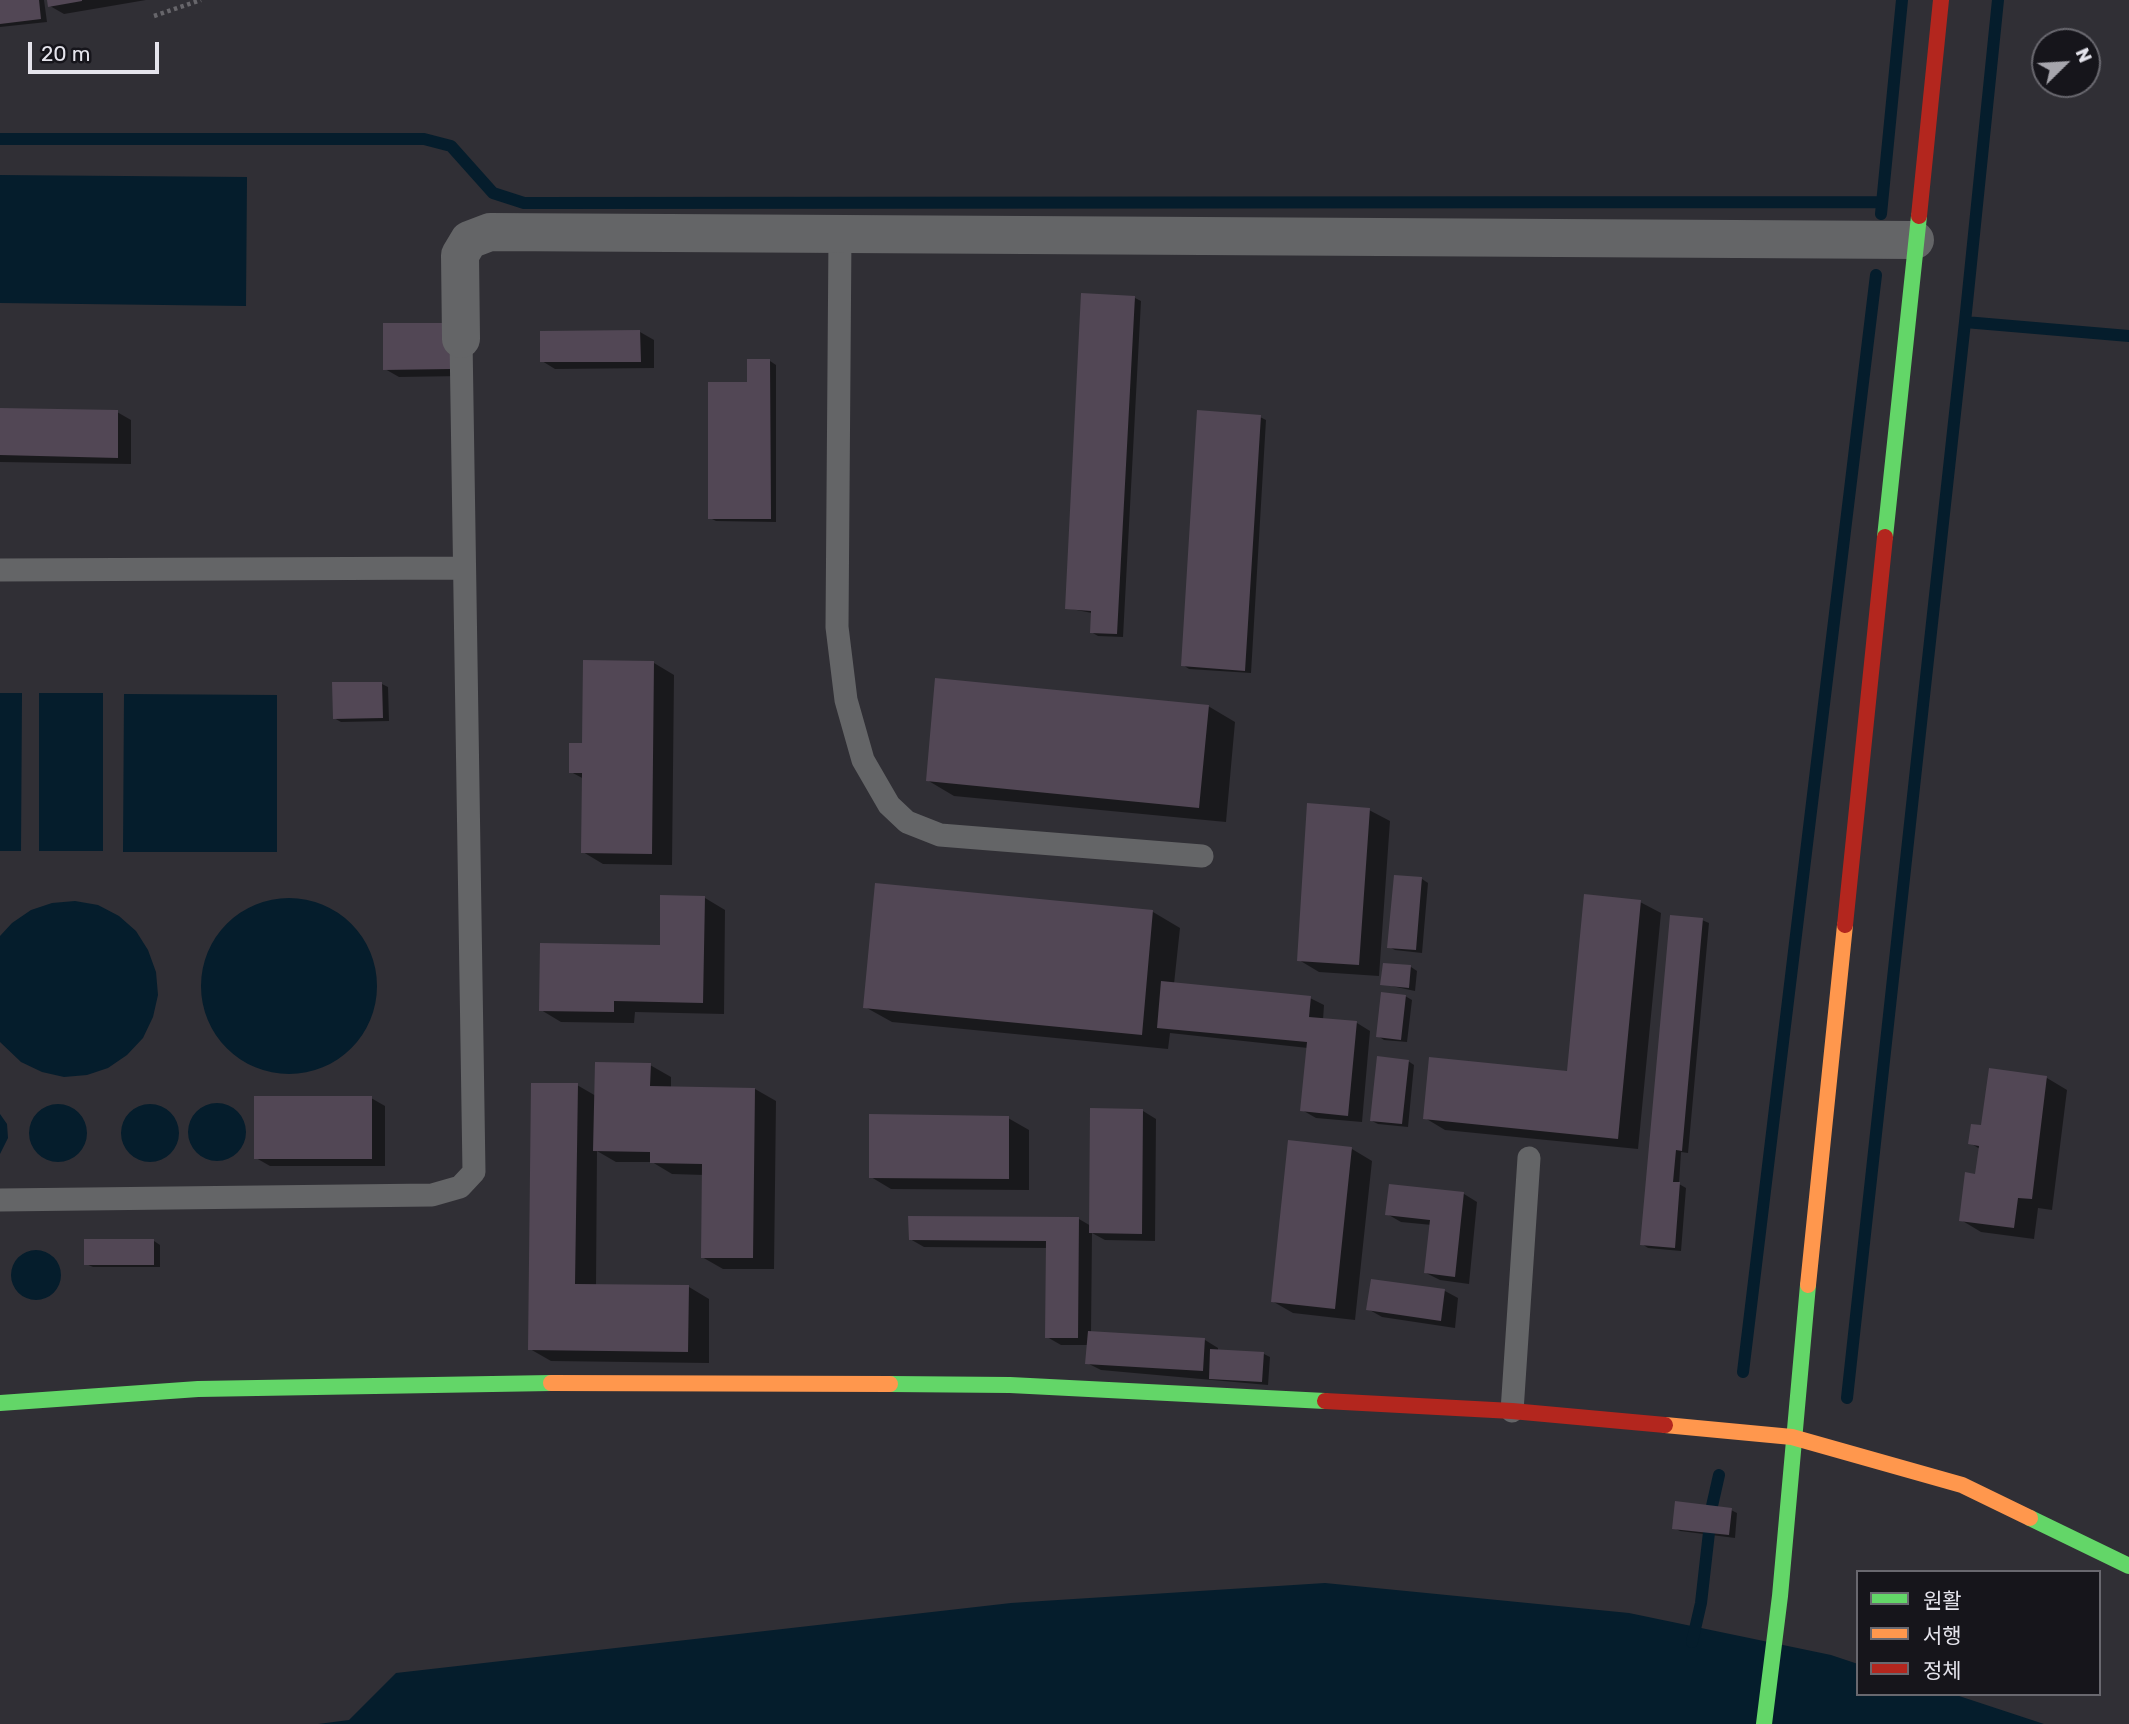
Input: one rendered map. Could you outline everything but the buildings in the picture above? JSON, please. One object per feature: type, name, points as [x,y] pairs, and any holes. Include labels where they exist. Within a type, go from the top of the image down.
[{"type":"street","points":[[1764,1724],[1780,1596],[1792,1437],[1941,0]]},
{"type":"street","points":[[461,340],[460,255],[469,240],[490,232],[1915,240]]},
{"type":"street","points":[[0,1403],[212,1389],[640,1381],[1010,1385],[1512,1411],[1792,1437],[1962,1485],[2129,1566]]},
{"type":"lane","points":[[840,234],[837,626],[846,700],[863,760],[889,805],[907,822],[940,835],[1202,856]]},
{"type":"lane","points":[[0,1200],[432,1195],[460,1187],[474,1172],[461,340]]},
{"type":"lane","points":[[0,570],[464,568]]},
{"type":"lane","points":[[1512,1411],[1528,1158]]},
{"type":"path","points":[[154,16],[201,0]]},
{"type":"water","points":[[0,175],[247,177],[246,306],[0,303]]},
{"type":"water","points":[[0,693],[22,693],[21,851],[0,851]]},
{"type":"water","points":[[39,693],[103,693],[103,851],[39,851]]},
{"type":"water","points":[[124,694],[277,695],[277,852],[123,852]]},
{"type":"water","points":[[289,898],[322,905],[351,924],[370,953],[377,986],[370,1019],[351,1048],[322,1067],[289,1074],[256,1067],[227,1048],[208,1019],[201,986],[208,953],[227,924],[256,905]]},
{"type":"water","points":[[75,901],[98,905],[119,916],[136,931],[148,950],[156,972],[158,995],[153,1017],[143,1038],[127,1055],[108,1068],[87,1075],[64,1077],[42,1072],[21,1062],[0,1042],[0,936],[12,923],[31,910],[52,903]]},
{"type":"water","points":[[211,1103],[223,1103],[238,1111],[246,1126],[246,1138],[238,1153],[223,1161],[211,1161],[196,1153],[188,1138],[188,1126],[196,1111]]},
{"type":"water","points":[[52,1104],[64,1104],[79,1112],[87,1127],[87,1139],[79,1154],[64,1162],[52,1162],[37,1154],[29,1139],[29,1127],[37,1112]]},
{"type":"water","points":[[144,1104],[156,1104],[171,1112],[179,1127],[179,1139],[171,1154],[156,1162],[144,1162],[129,1154],[121,1139],[121,1127],[129,1112]]},
{"type":"water","points":[[0,1114],[7,1124],[8,1138],[0,1154]]},
{"type":"water","points":[[36,1250],[54,1257],[61,1275],[54,1293],[36,1300],[18,1293],[11,1275],[18,1257]]},
{"type":"water","points":[[1325,1583],[1629,1613],[1831,1655],[1856,1663],[1856,1696],[1959,1696],[2044,1724],[318,1724],[349,1720],[396,1673],[1011,1603]]},
{"type":"waterway","points":[[1881,214],[1902,0]]},
{"type":"waterway","points":[[1847,1398],[1998,0]]},
{"type":"waterway","points":[[0,139],[424,139],[451,146],[493,193],[524,203],[1881,202]]},
{"type":"waterway","points":[[1743,1372],[1876,275]]},
{"type":"waterway","points":[[1965,322],[2129,336]]},
{"type":"waterway","points":[[1692,1642],[1701,1603],[1712,1506],[1719,1475]]},
{"type":"traffic: fast","points":[[1885,537],[1919,216]]},
{"type":"traffic: fast","points":[[1764,1724],[1780,1596],[1808,1285]]},
{"type":"traffic: fast","points":[[0,1403],[198,1389],[551,1383]]},
{"type":"traffic: fast","points":[[890,1384],[1010,1385],[1325,1401]]},
{"type":"traffic: fast","points":[[2030,1518],[2129,1566]]},
{"type":"traffic: slow","points":[[1808,1285],[1845,925]]},
{"type":"traffic: slow","points":[[551,1383],[890,1384]]},
{"type":"traffic: slow","points":[[1665,1425],[1792,1437],[1962,1485],[2030,1518]]},
{"type":"traffic: jam","points":[[1919,216],[1941,0]]},
{"type":"traffic: jam","points":[[1845,925],[1885,537]]},
{"type":"traffic: jam","points":[[1325,1401],[1512,1411],[1665,1425]]}]
